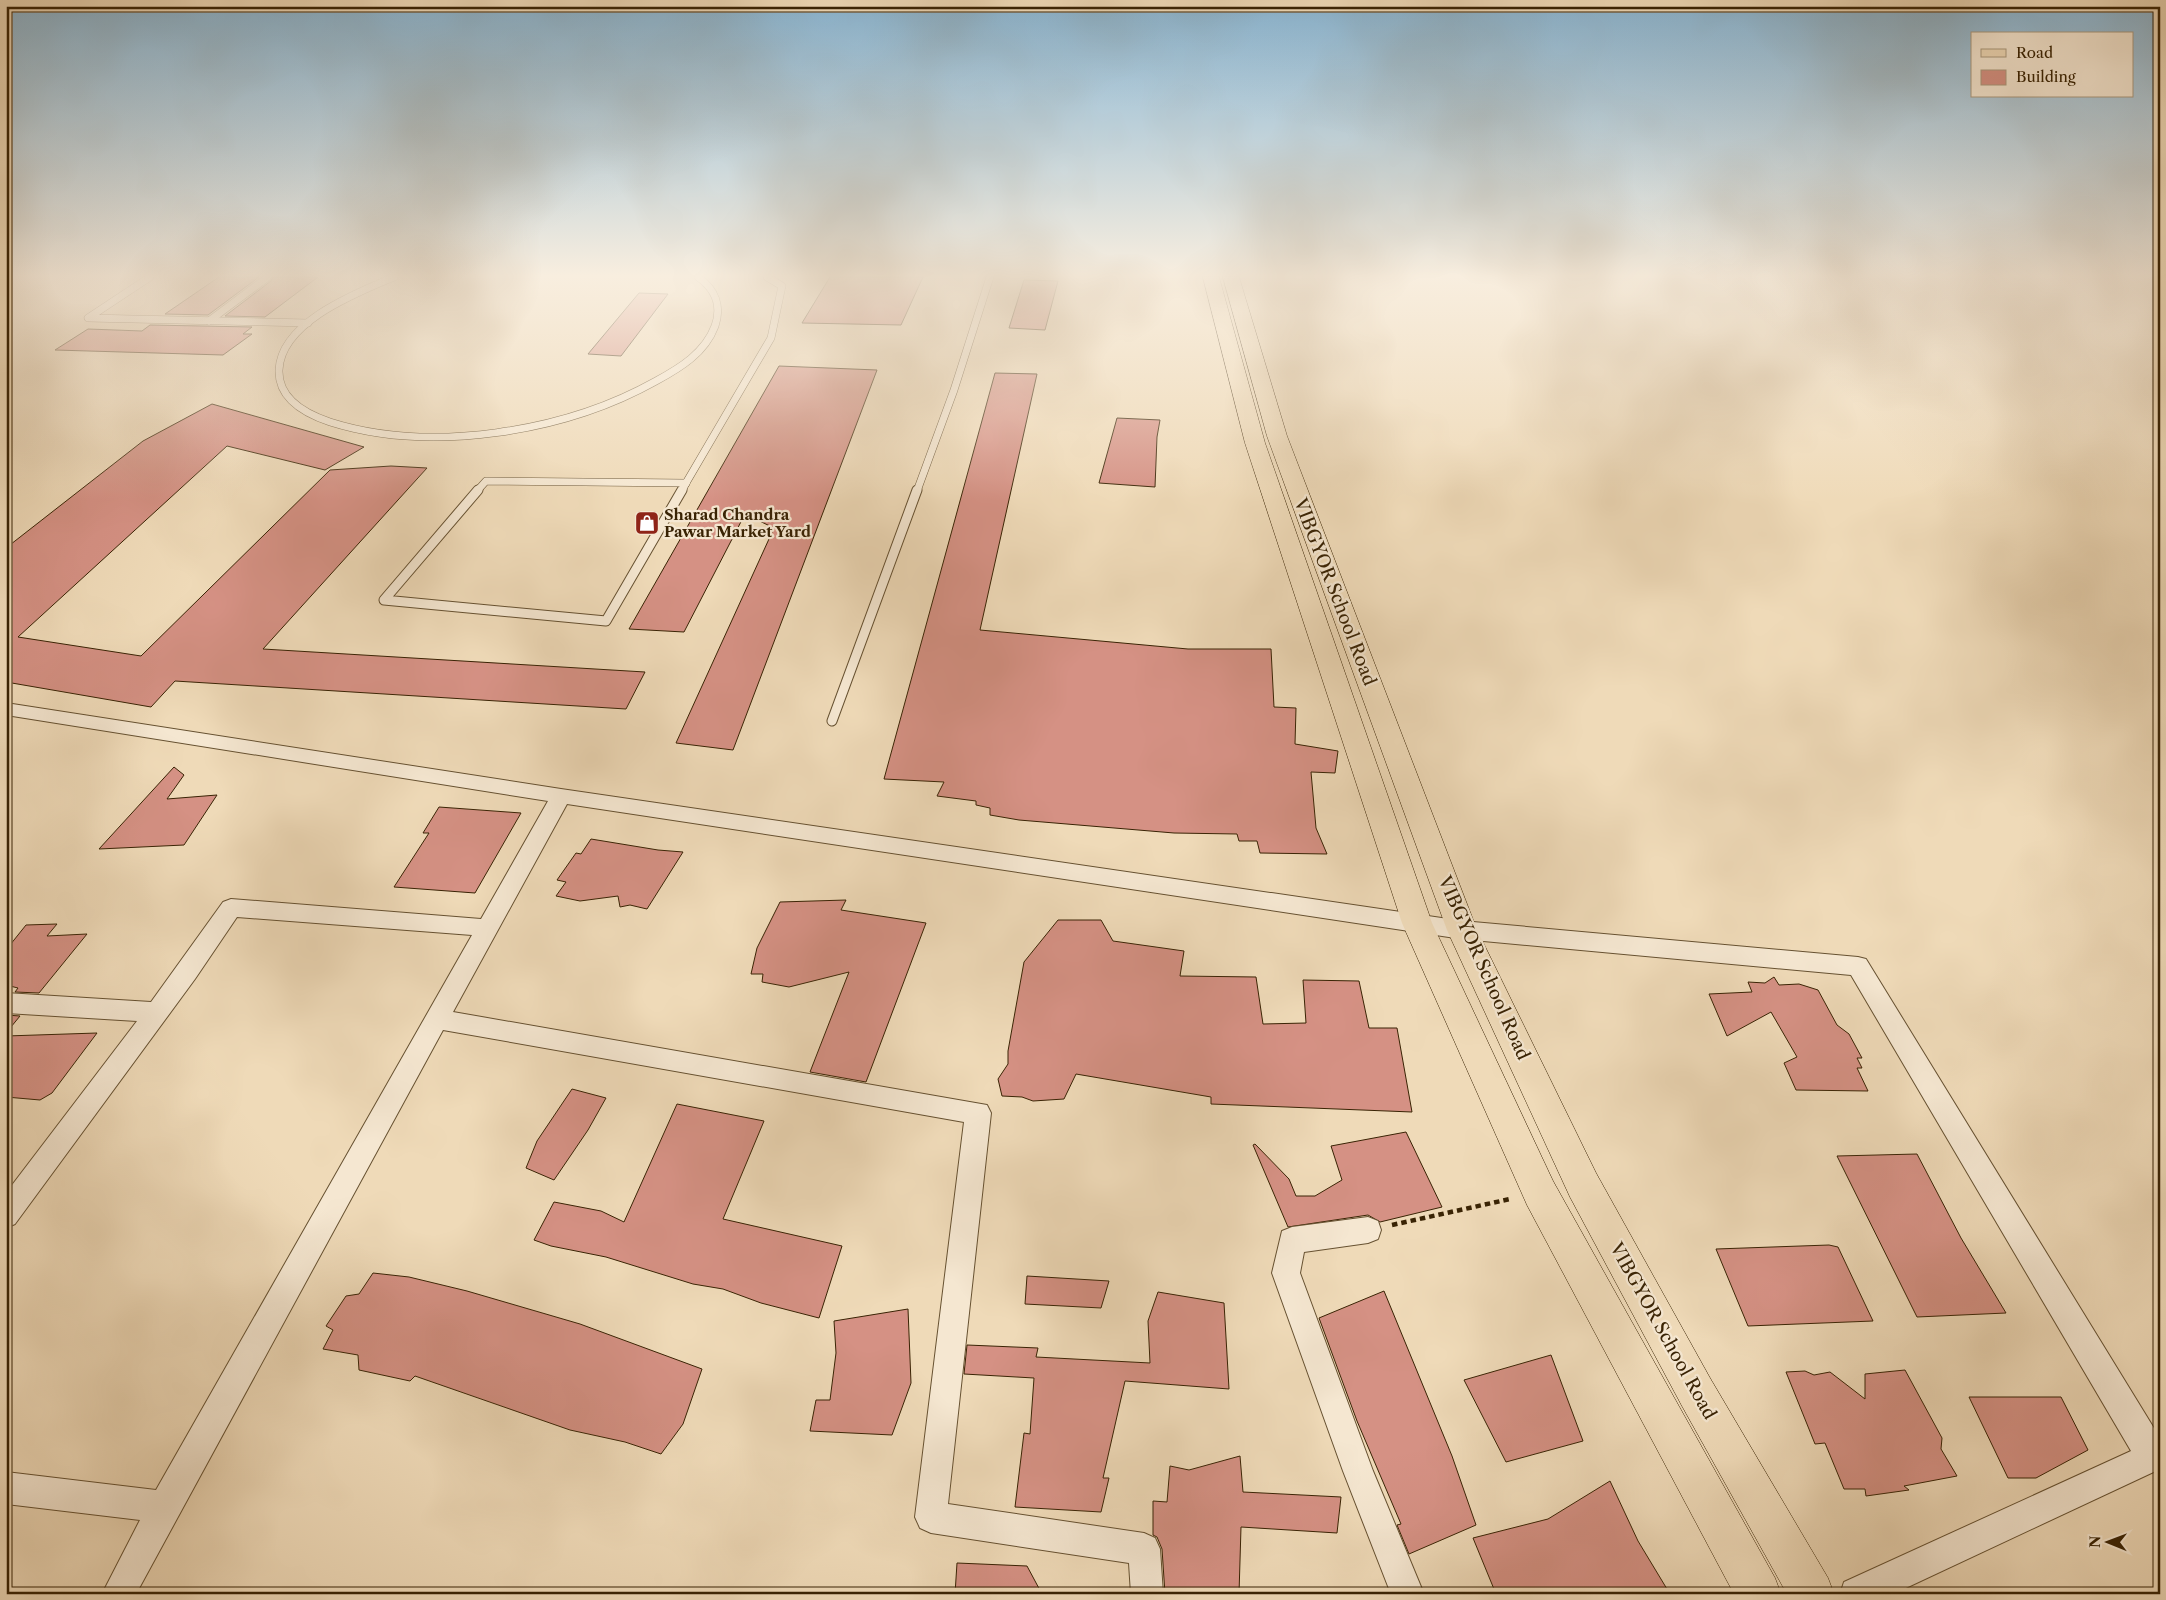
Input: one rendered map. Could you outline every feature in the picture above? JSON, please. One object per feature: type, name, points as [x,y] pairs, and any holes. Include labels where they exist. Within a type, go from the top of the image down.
[{"type":"main road","name":"VIBGYOR School Road","points":[[1231,352],[1256,443],[1417,923],[1540,1192],[1760,1594]]},
{"type":"main road","name":"VIBGYOR School Road","points":[[1253,352],[1277,436],[1462,930],[1583,1185],[1696,1392],[1812,1594]]},
{"type":"street","points":[[6,709],[561,796],[1462,930],[1858,966],[2156,1455],[1856,1594]]},
{"type":"street","points":[[118,1594],[164,1507],[561,796]]},
{"type":"street","points":[[11,1202],[187,972],[231,908],[488,928]]},
{"type":"street","points":[[6,1003],[155,1012]]},
{"type":"street","points":[[436,1019],[978,1113],[931,1516],[1144,1549],[1147,1594]]},
{"type":"street","points":[[1368,1230],[1292,1240],[1286,1273],[1358,1471],[1408,1594]]},
{"type":"street","points":[[6,1488],[164,1507]]},
{"type":"lane","points":[[284,352],[279,361],[280,384],[295,404],[326,421],[369,432],[423,436],[483,433],[544,423],[600,407],[648,387],[684,364],[697,352]]},
{"type":"lane","points":[[687,482],[486,481],[384,600],[606,621],[763,352]]},
{"type":"lane","points":[[832,721],[954,390],[966,352]]},
{"type":"path","points":[[1368,1230],[1540,1192]]},
{"type":"building","points":[[111,352],[228,352],[223,355]]},
{"type":"building","points":[[590,352],[624,352],[621,356],[588,354]]},
{"type":"building","points":[[779,366],[877,370],[733,750],[676,743],[774,528],[745,514],[684,632],[629,629]]},
{"type":"building","points":[[995,373],[1037,374],[980,630],[1188,649],[1271,649],[1274,707],[1296,708],[1295,744],[1338,751],[1335,773],[1311,772],[1316,828],[1327,854],[1260,853],[1257,841],[1239,841],[1237,834],[1174,833],[1019,820],[990,815],[990,808],[976,805],[976,801],[937,796],[944,782],[884,779]]},
{"type":"building","points":[[212,404],[364,447],[325,470],[227,446],[18,637],[141,656],[330,470],[391,466],[427,468],[263,649],[645,672],[626,709],[175,681],[151,707],[6,682],[6,548],[143,441]]},
{"type":"building","points":[[1117,418],[1160,420],[1157,437],[1155,487],[1099,483]]},
{"type":"building","points":[[174,767],[184,775],[167,799],[217,795],[184,845],[99,849]]},
{"type":"building","points":[[439,807],[521,813],[475,893],[394,887],[429,833],[423,833]]},
{"type":"building","points":[[591,839],[658,850],[683,852],[647,909],[630,905],[620,907],[618,896],[580,901],[556,896],[566,882],[557,880],[576,853],[581,854]]},
{"type":"building","points":[[846,900],[841,910],[926,923],[866,1082],[810,1072],[849,972],[789,987],[762,982],[763,974],[751,974],[757,948],[780,902]]},
{"type":"building","points":[[1058,920],[1101,920],[1113,941],[1184,951],[1180,976],[1256,977],[1263,1024],[1306,1023],[1303,980],[1359,981],[1369,1028],[1397,1028],[1412,1112],[1211,1104],[1211,1097],[1076,1074],[1064,1099],[1033,1101],[1022,1097],[1002,1096],[998,1079],[1008,1064],[1008,1051],[1024,962]]},
{"type":"building","points":[[57,924],[47,936],[87,934],[39,993],[15,992],[18,988],[6,985],[6,950],[26,925]]},
{"type":"building","points":[[1774,977],[1779,985],[1799,984],[1818,990],[1837,1025],[1849,1034],[1862,1058],[1857,1058],[1862,1068],[1857,1068],[1868,1091],[1796,1090],[1784,1063],[1797,1057],[1771,1012],[1727,1036],[1709,994],[1752,992],[1748,982],[1765,983]]},
{"type":"building","points":[[6,1015],[20,1016],[6,1033]]},
{"type":"building","points":[[97,1033],[52,1093],[40,1100],[6,1097],[6,1036]]},
{"type":"building","points":[[572,1089],[606,1098],[588,1130],[554,1180],[526,1168],[537,1141]]},
{"type":"building","points":[[677,1104],[764,1121],[723,1219],[842,1246],[819,1318],[761,1303],[723,1289],[693,1284],[606,1257],[551,1246],[534,1240],[554,1202],[601,1211],[624,1222]]},
{"type":"building","points":[[1406,1132],[1442,1207],[1380,1222],[1368,1215],[1288,1227],[1253,1145],[1255,1144],[1289,1179],[1296,1196],[1315,1196],[1342,1180],[1331,1146]]},
{"type":"building","points":[[1917,1154],[1961,1238],[2006,1313],[1917,1317],[1837,1156]]},
{"type":"building","points":[[1829,1245],[1838,1247],[1873,1321],[1748,1326],[1716,1249]]},
{"type":"building","points":[[373,1273],[409,1277],[467,1291],[580,1324],[702,1369],[683,1424],[661,1454],[625,1442],[570,1430],[415,1376],[410,1381],[359,1370],[358,1355],[323,1349],[333,1330],[326,1326],[346,1296],[359,1294]]},
{"type":"building","points":[[1027,1276],[1109,1281],[1101,1308],[1025,1304]]},
{"type":"building","points":[[1384,1291],[1452,1456],[1476,1525],[1409,1554],[1397,1525],[1401,1524],[1357,1421],[1319,1318]]},
{"type":"building","points":[[1158,1292],[1224,1303],[1229,1389],[1125,1381],[1103,1478],[1109,1478],[1101,1512],[1015,1507],[1024,1433],[1030,1434],[1034,1378],[964,1374],[967,1345],[1038,1348],[1036,1357],[1150,1363],[1148,1321]]},
{"type":"building","points":[[908,1309],[911,1383],[892,1435],[810,1431],[816,1400],[830,1400],[836,1353],[834,1321]]},
{"type":"building","points":[[1551,1355],[1583,1441],[1506,1462],[1464,1380]]},
{"type":"building","points":[[1905,1370],[1942,1438],[1941,1449],[1957,1476],[1904,1486],[1909,1490],[1866,1496],[1865,1489],[1844,1489],[1825,1443],[1815,1444],[1786,1372],[1805,1371],[1814,1375],[1830,1372],[1865,1399],[1865,1374]]},
{"type":"building","points":[[1969,1397],[2061,1397],[2088,1450],[2036,1478],[2008,1478]]},
{"type":"building","points":[[1240,1456],[1243,1492],[1341,1497],[1337,1533],[1241,1527],[1239,1594],[1165,1594],[1162,1549],[1157,1537],[1153,1535],[1153,1501],[1167,1502],[1170,1466],[1189,1470]]},
{"type":"building","points":[[1610,1481],[1638,1541],[1670,1594],[1496,1594],[1473,1538],[1548,1519]]},
{"type":"building","points":[[957,1563],[1027,1566],[1042,1594],[955,1594]]},
{"type":"place","name":"Sharad Chandra Pawar Market Yard","points":[[647,523]]}]
